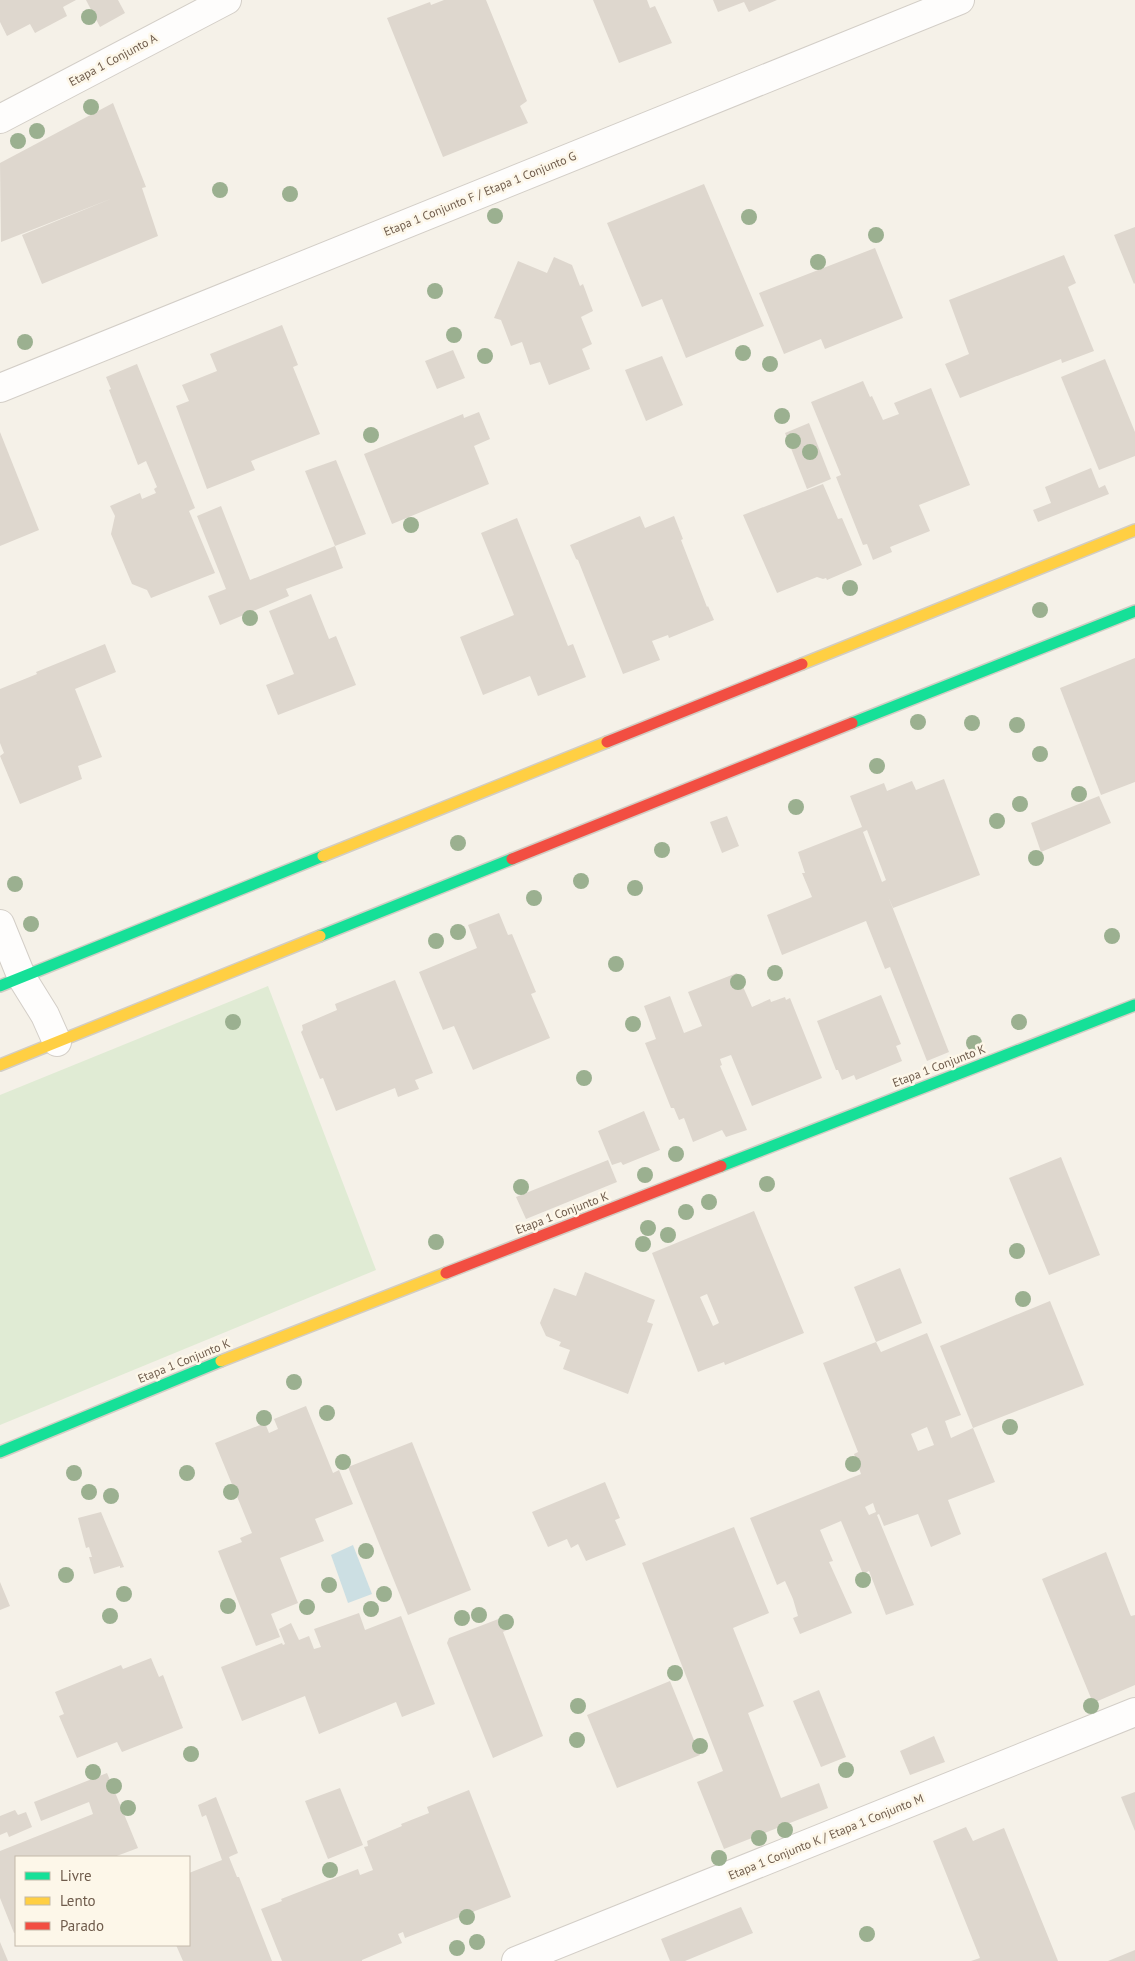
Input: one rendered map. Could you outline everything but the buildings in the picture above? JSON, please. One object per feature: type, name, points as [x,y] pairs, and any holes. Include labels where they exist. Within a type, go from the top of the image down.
[{"type":"street","name":"Etapa 1 Conjunto A","points":[[0,119],[226,0]]},
{"type":"street","name":"Etapa 1 Conjunto F / Etapa 1 Conjunto G","points":[[0,388],[960,0]]},
{"type":"street","points":[[11,982],[1135,530]]},
{"type":"street","points":[[0,1065],[635,809],[1135,611]]},
{"type":"street","points":[[0,924],[11,982],[45,1015],[57,1042]]},
{"type":"street","name":"Etapa 1 Conjunto K","points":[[0,1452],[263,1344],[1135,1005]]},
{"type":"street","name":"Etapa 1 Conjunto K / Etapa 1 Conjunto M","points":[[516,1961],[1135,1712]]},
{"type":"green space","points":[[268,986],[376,1270],[0,1425],[0,1095]]},
{"type":"shaded area","points":[[353,1545],[372,1594],[348,1603],[331,1555]]},
{"type":"traffic: fast","points":[[852,723],[1135,611]]},
{"type":"traffic: fast","points":[[0,986],[323,856]]},
{"type":"traffic: fast","points":[[320,936],[512,859]]},
{"type":"traffic: fast","points":[[721,1166],[1135,1005]]},
{"type":"traffic: fast","points":[[0,1452],[221,1361]]},
{"type":"traffic: slow","points":[[802,664],[1135,530]]},
{"type":"traffic: slow","points":[[323,856],[607,742]]},
{"type":"traffic: slow","points":[[0,1065],[320,936]]},
{"type":"traffic: slow","points":[[221,1361],[446,1273]]},
{"type":"traffic: jam","points":[[607,742],[802,664]]},
{"type":"traffic: jam","points":[[512,859],[852,723]]},
{"type":"traffic: jam","points":[[446,1273],[721,1166]]}]
